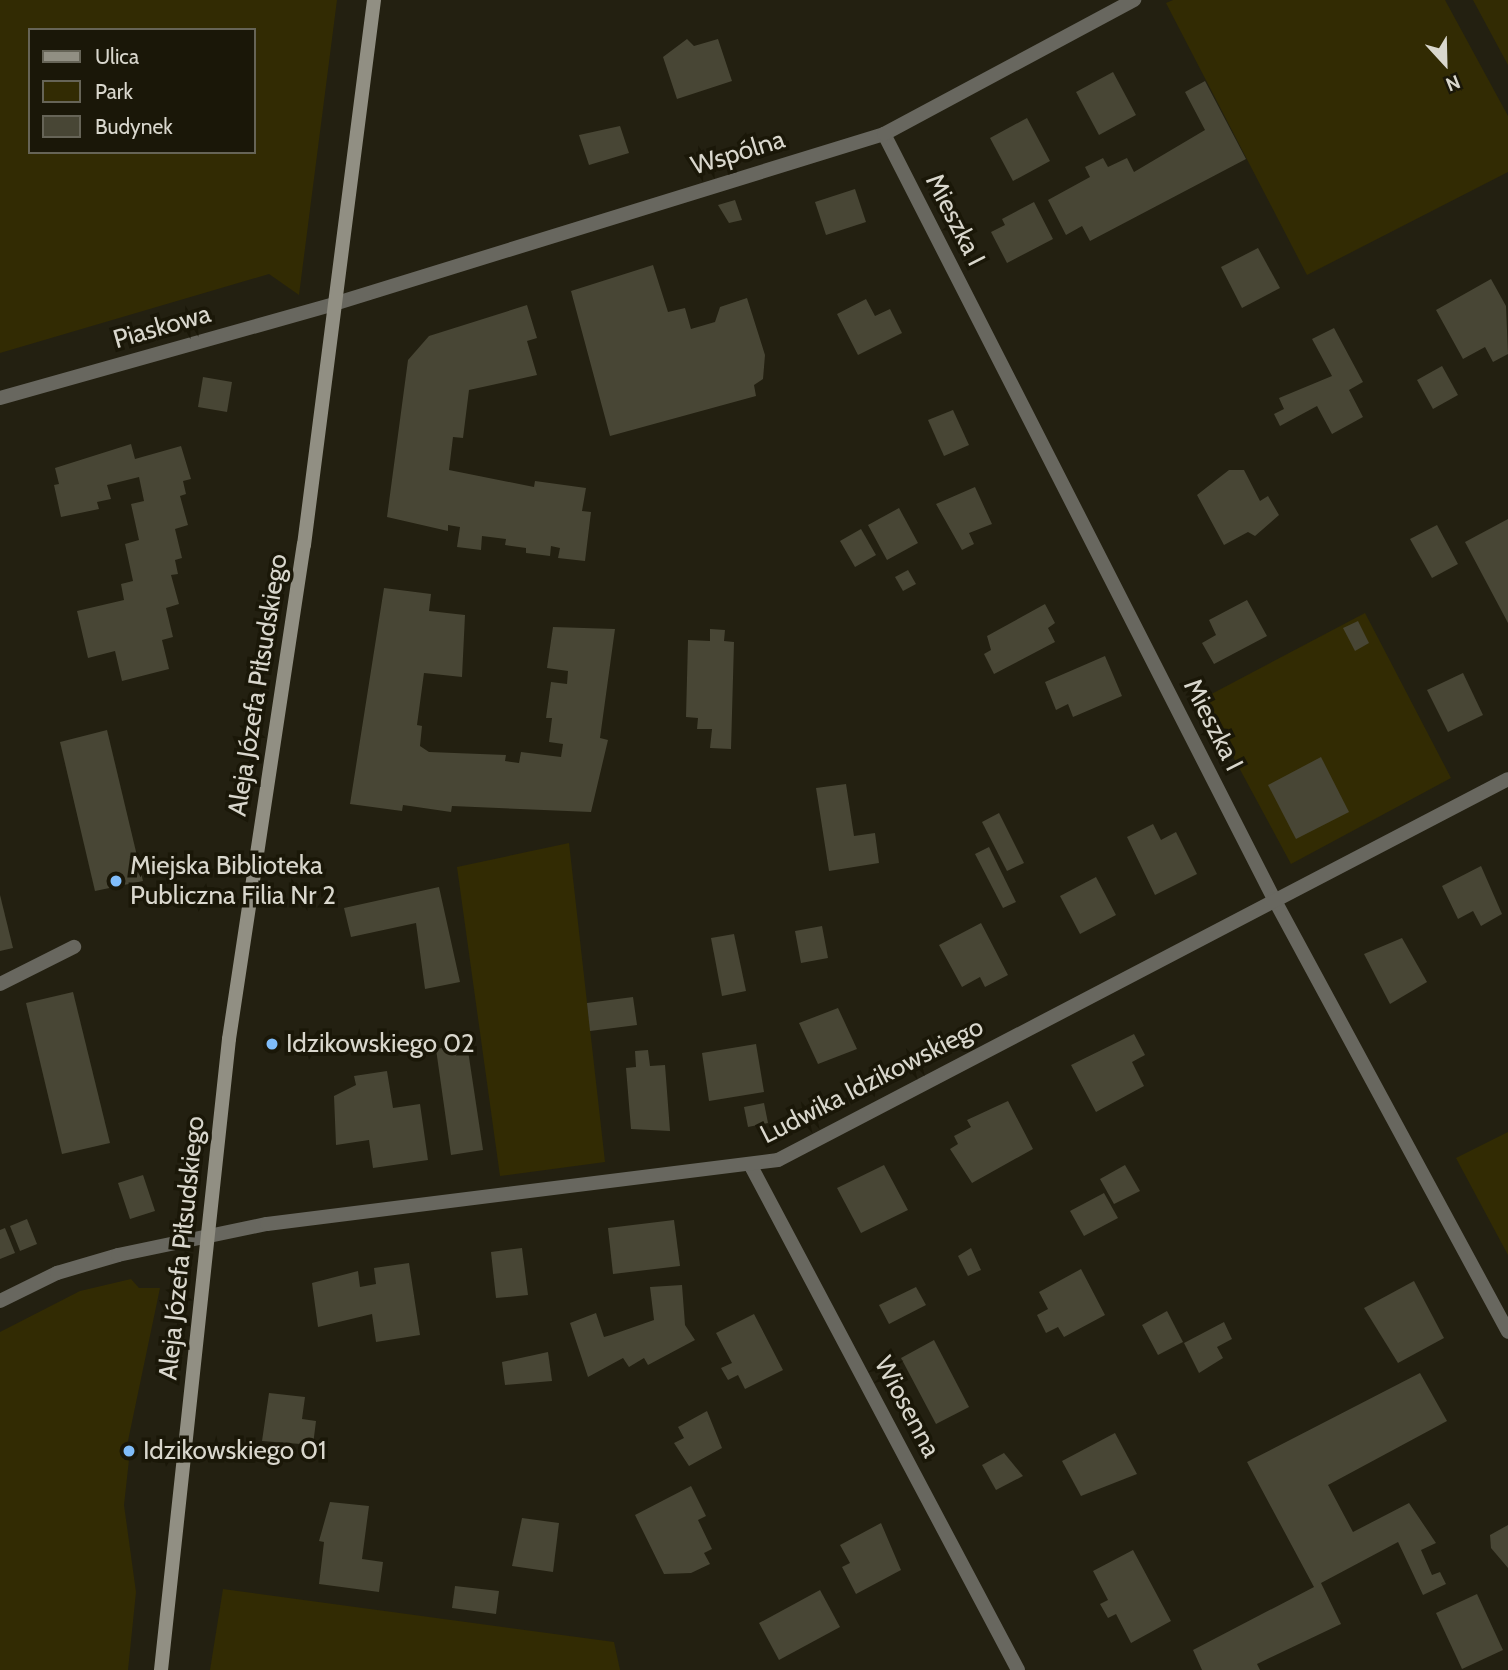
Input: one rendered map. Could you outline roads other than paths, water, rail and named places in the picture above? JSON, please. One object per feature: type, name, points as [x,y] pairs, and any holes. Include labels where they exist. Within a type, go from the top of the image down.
[{"type":"main road","name":"Aleja Józefa Piłsudskiego","points":[[161,1670],[211,1236],[229,1039],[337,303],[374,0]]},
{"type":"street","name":"Wspólna","points":[[337,303],[884,134],[1134,0]]},
{"type":"street","name":"Mieszka I","points":[[884,134],[1274,899],[1508,1332]]},
{"type":"street","name":"Piaskowa","points":[[0,398],[337,303]]},
{"type":"street","name":"Ludwika Idzikowskiego","points":[[0,1301],[57,1273],[211,1236],[752,1168],[1508,779]]},
{"type":"street","points":[[0,984],[74,947]]},
{"type":"street","name":"Wiosenna","points":[[752,1168],[1018,1670]]},
{"type":"place","name":"Miejska Biblioteka Publiczna Filia Nr 2","points":[[116,881]]},
{"type":"place","name":"Idzikowskiego 02","points":[[272,1044]]},
{"type":"place","name":"Idzikowskiego 01","points":[[129,1451]]}]
